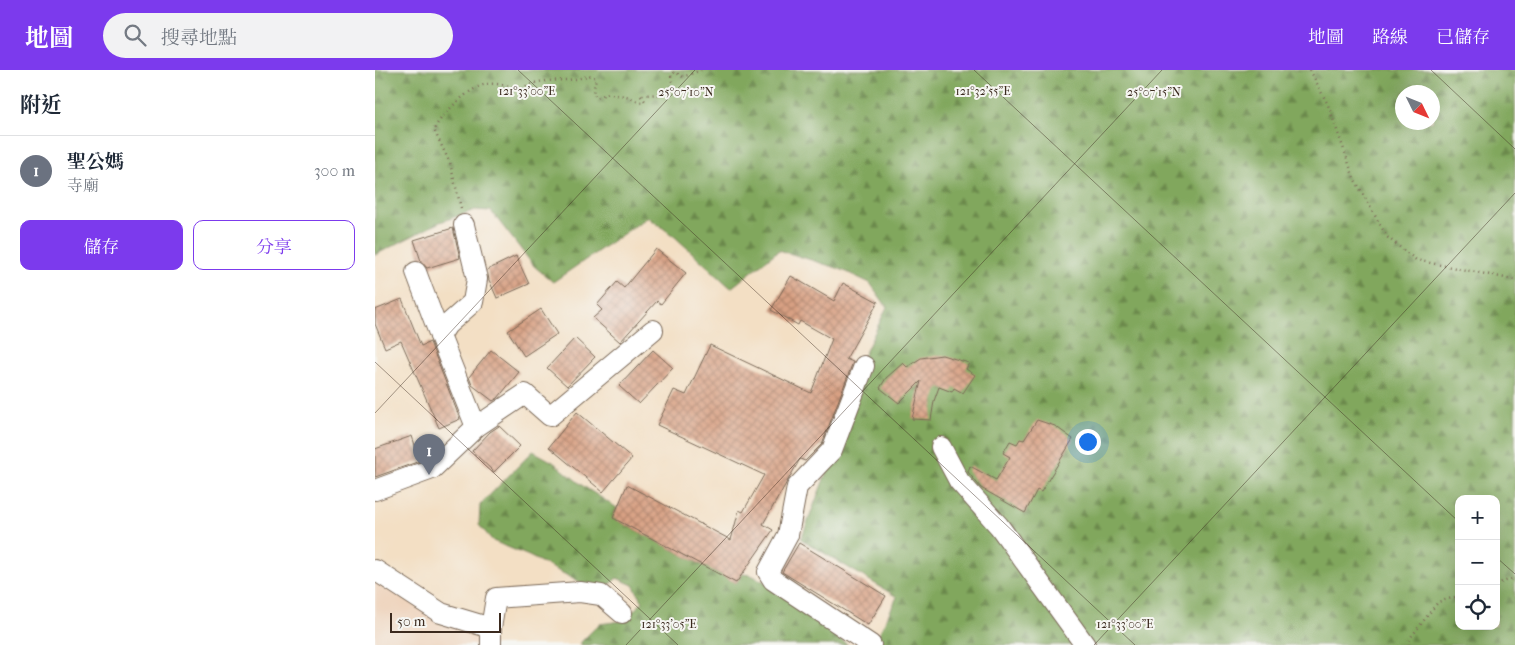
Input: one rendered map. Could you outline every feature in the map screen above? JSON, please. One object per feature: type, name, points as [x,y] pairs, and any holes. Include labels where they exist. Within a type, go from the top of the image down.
[{"type":"lane","points":[[440,336],[447,325],[473,302],[477,279],[464,225]]},
{"type":"lane","points":[[416,272],[476,427]]},
{"type":"lane","points":[[375,490],[432,469],[476,427],[525,394],[550,416],[653,330]]},
{"type":"lane","points":[[864,366],[832,450],[797,487],[788,535],[768,572],[773,580],[871,645]]},
{"type":"lane","points":[[941,447],[959,481],[999,526],[1085,645]]},
{"type":"lane","points":[[375,570],[441,613],[491,637],[496,598],[580,592],[601,595],[622,613]]},
{"type":"path","points":[[464,225],[450,163],[434,130],[446,112],[457,101],[486,84],[512,86],[522,89],[530,83],[580,80],[589,75],[597,78],[593,93],[597,98],[609,93],[617,97],[630,97],[635,101],[641,102],[645,101],[640,95],[669,94],[673,88],[671,75],[675,72],[683,77],[701,70]]},
{"type":"path","points":[[1310,70],[1328,105],[1354,178],[1387,237],[1417,260],[1515,280]]},
{"type":"path","points":[[1500,583],[1515,578]]},
{"type":"path","points":[[1409,645],[1408,641],[1438,602],[1455,597]]},
{"type":"shaded area","points":[[375,578],[423,610],[478,640],[480,645],[375,645]]},
{"type":"green space","points":[[375,70],[1515,70],[1515,645],[879,645],[875,642],[897,597],[801,539],[834,453],[863,357],[887,307],[870,283],[840,269],[779,250],[731,288],[675,237],[648,217],[553,282],[534,266],[491,211],[475,210],[440,222],[375,255]]},
{"type":"green space","points":[[533,451],[553,462],[583,486],[617,508],[613,518],[736,583],[742,574],[751,575],[765,582],[848,645],[581,645],[581,642],[599,624],[622,621],[643,602],[633,585],[617,578],[603,590],[588,586],[529,556],[493,541],[479,525],[480,505]]},
{"type":"building","points":[[453,228],[460,258],[427,268],[421,261],[414,240]]},
{"type":"building","points":[[656,249],[686,273],[661,304],[657,301],[620,342],[593,318],[602,310],[597,305],[617,282],[624,288]]},
{"type":"building","points":[[516,256],[529,284],[497,298],[487,270]]},
{"type":"building","points":[[791,276],[834,301],[843,283],[878,302],[846,359],[853,362],[822,444],[805,461],[800,459],[763,524],[773,530],[736,583],[613,518],[627,485],[731,540],[739,510],[743,512],[764,475],[657,425],[674,390],[686,395],[710,345],[811,393],[832,339],[800,321],[798,325],[771,310]]},
{"type":"building","points":[[402,299],[421,346],[430,342],[460,419],[439,428],[401,341],[385,348],[375,324],[375,310]]},
{"type":"building","points":[[541,309],[557,334],[524,356],[508,331]]},
{"type":"building","points":[[575,338],[595,357],[567,386],[547,368]]},
{"type":"building","points":[[491,350],[519,372],[498,398],[493,401],[472,385],[469,377]]},
{"type":"building","points":[[653,350],[673,368],[639,404],[619,386]]},
{"type":"building","points":[[942,355],[969,363],[966,369],[975,375],[963,393],[954,388],[952,392],[939,387],[934,401],[931,420],[912,419],[921,381],[899,403],[880,388],[886,378],[903,363],[907,367],[921,358]]},
{"type":"building","points":[[577,412],[632,458],[603,492],[549,447]]},
{"type":"building","points":[[1037,420],[1055,426],[1073,439],[1041,492],[1037,490],[1025,513],[981,488],[968,472],[970,466],[996,480],[1010,457],[1003,453],[1010,441],[1017,444],[1020,439],[1024,440]]},
{"type":"building","points":[[499,426],[520,446],[494,472],[472,451],[490,432]]},
{"type":"building","points":[[412,436],[420,461],[375,477],[375,449]]},
{"type":"building","points":[[799,543],[886,596],[868,625],[782,572]]},
{"type":"place","name":"聖公媽","points":[[429,475]]}]
